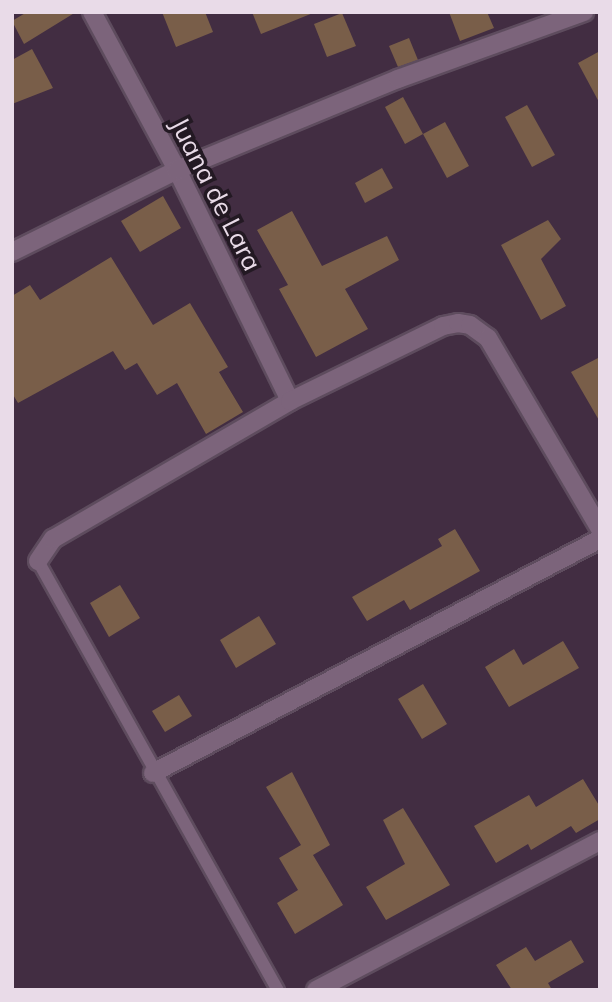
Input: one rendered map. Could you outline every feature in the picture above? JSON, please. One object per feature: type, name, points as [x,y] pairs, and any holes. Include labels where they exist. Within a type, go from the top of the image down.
[{"type":"street","name":"Juana de Lara","points":[[92,12],[177,170],[290,401]]},
{"type":"street","points":[[12,252],[177,170],[398,79],[584,12]]},
{"type":"street","points":[[38,561],[53,539],[290,401],[443,326],[470,326],[488,338],[600,529]]},
{"type":"street","points":[[153,773],[600,539]]},
{"type":"street","points":[[316,990],[600,841]]},
{"type":"lane","points":[[38,561],[153,773],[278,990]]},
{"type":"building","points":[[27,12],[76,12],[24,44],[12,21]]},
{"type":"building","points":[[162,12],[205,12],[213,32],[176,47]]},
{"type":"building","points":[[252,12],[312,12],[313,13],[261,34]]},
{"type":"building","points":[[449,12],[487,12],[494,28],[460,41]]},
{"type":"building","points":[[342,13],[356,46],[327,57],[314,24]]},
{"type":"building","points":[[409,38],[418,60],[398,67],[389,46]]},
{"type":"building","points":[[32,49],[53,88],[12,104],[12,60]]},
{"type":"building","points":[[600,51],[600,104],[578,63]]},
{"type":"building","points":[[403,97],[423,134],[405,144],[385,107]]},
{"type":"building","points":[[527,105],[555,155],[532,167],[505,117]]},
{"type":"building","points":[[445,122],[469,166],[447,178],[423,134]]},
{"type":"building","points":[[382,168],[393,188],[365,203],[355,183]]},
{"type":"building","points":[[163,196],[181,228],[140,252],[121,221]]},
{"type":"building","points":[[292,211],[322,266],[387,236],[399,260],[345,289],[368,329],[316,357],[279,289],[288,285],[257,230]]},
{"type":"building","points":[[548,220],[561,239],[541,259],[566,306],[541,320],[501,245]]},
{"type":"building","points":[[111,257],[153,325],[190,303],[228,367],[219,372],[243,412],[206,434],[177,383],[157,395],[137,363],[125,370],[113,351],[18,403],[12,393],[12,296],[30,285],[40,300]]},
{"type":"building","points":[[600,357],[600,422],[571,372]]},
{"type":"building","points":[[455,529],[480,571],[410,610],[404,600],[367,621],[352,597],[442,546],[438,539]]},
{"type":"building","points":[[120,585],[140,618],[109,637],[90,603]]},
{"type":"building","points":[[259,616],[276,644],[236,668],[220,640]]},
{"type":"building","points":[[563,641],[579,668],[509,707],[485,667],[514,649],[523,665]]},
{"type":"building","points":[[423,684],[447,724],[422,739],[398,699]]},
{"type":"building","points":[[179,695],[192,716],[165,732],[152,711]]},
{"type":"building","points":[[292,772],[330,845],[313,855],[343,905],[295,934],[277,903],[298,890],[279,858],[301,845],[266,787]]},
{"type":"building","points":[[583,779],[600,807],[600,819],[576,833],[571,826],[531,850],[528,844],[496,863],[474,826],[529,795],[536,807]]},
{"type":"building","points":[[403,808],[450,885],[386,920],[366,887],[405,864],[383,820]]},
{"type":"building","points":[[571,940],[584,962],[548,983],[552,990],[512,990],[496,965],[526,947],[535,961]]}]
